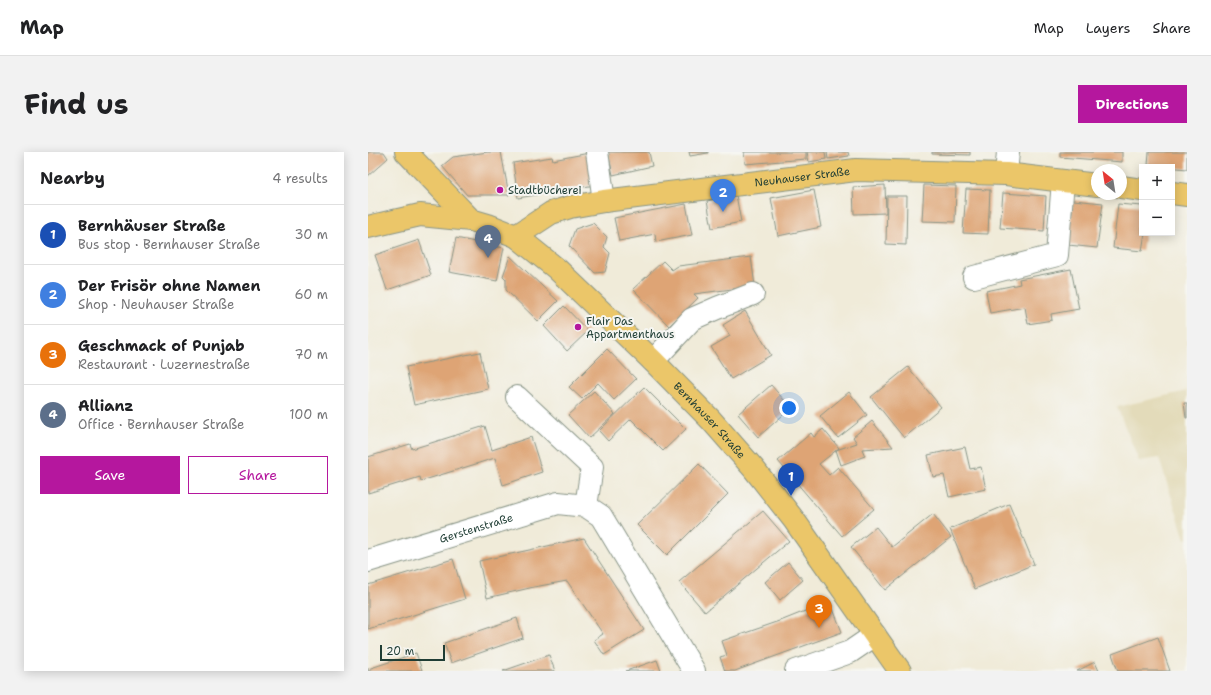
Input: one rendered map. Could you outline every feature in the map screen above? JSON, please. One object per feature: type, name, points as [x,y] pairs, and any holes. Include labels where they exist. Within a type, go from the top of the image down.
[{"type":"main road","points":[[406,152],[471,220]]},
{"type":"main road","name":"Neuhauser Straße","points":[[516,236],[551,213],[570,206],[856,170],[1006,174],[1091,184]]},
{"type":"main road","points":[[420,215],[435,183]]},
{"type":"main road","points":[[1127,188],[1139,190]]},
{"type":"main road","points":[[1175,193],[1187,195]]},
{"type":"main road","name":"Bernhauser Straße","points":[[368,226],[420,215],[471,220],[516,236],[557,268],[653,361],[711,420],[754,469],[794,520],[900,671]]},
{"type":"street","points":[[597,152],[604,201]]},
{"type":"street","points":[[1006,174],[1008,152]]},
{"type":"street","points":[[974,277],[1057,256],[1063,181]]},
{"type":"street","points":[[653,361],[692,319],[753,294]]},
{"type":"street","points":[[517,397],[592,467],[586,506],[601,516],[694,671]]},
{"type":"street","name":"Gerstenstraße","points":[[368,561],[558,503],[586,506]]},
{"type":"street","points":[[796,671],[850,652],[875,635]]},
{"type":"shaded area","points":[[1187,391],[1187,539],[1185,539],[1159,458],[1139,461],[1117,407]]},
{"type":"building","points":[[368,152],[384,152],[388,158],[368,176]]},
{"type":"building","points":[[488,152],[501,152],[509,195],[467,195],[442,166],[453,157]]},
{"type":"building","points":[[608,152],[649,152],[652,166],[613,175]]},
{"type":"building","points":[[689,152],[708,152],[708,153],[690,156]]},
{"type":"building","points":[[744,152],[806,152],[806,159],[745,164]]},
{"type":"building","points":[[807,152],[825,152],[826,159],[809,162]]},
{"type":"building","points":[[827,152],[848,152],[849,156],[828,159]]},
{"type":"building","points":[[932,152],[970,152],[970,155],[932,154]]},
{"type":"building","points":[[1060,152],[1122,152],[1122,162],[1060,157]]},
{"type":"building","points":[[1149,152],[1187,152],[1187,169],[1175,168],[1175,164],[1148,164]]},
{"type":"building","points":[[589,153],[595,185],[518,198],[513,163],[552,157],[553,160]]},
{"type":"building","points":[[885,185],[886,213],[854,214],[853,187]]},
{"type":"building","points":[[924,185],[956,186],[955,222],[922,221]]},
{"type":"building","points":[[966,189],[990,190],[988,234],[963,233]]},
{"type":"building","points":[[814,190],[821,227],[778,236],[771,198]]},
{"type":"building","points":[[1003,193],[1046,196],[1044,231],[1000,228]]},
{"type":"building","points":[[736,195],[741,222],[712,228],[707,201]]},
{"type":"building","points":[[887,196],[907,196],[906,245],[886,244]]},
{"type":"building","points":[[1073,200],[1103,203],[1097,248],[1068,245]]},
{"type":"building","points":[[686,204],[692,235],[656,242],[655,234],[619,241],[614,218]]},
{"type":"building","points":[[1118,204],[1139,206],[1139,236],[1144,236],[1142,251],[1113,248]]},
{"type":"building","points":[[593,223],[607,237],[604,247],[610,253],[605,272],[595,273],[569,246],[575,229]]},
{"type":"building","points":[[456,238],[504,248],[497,281],[449,272]]},
{"type":"building","points":[[419,240],[431,275],[387,290],[375,255]]},
{"type":"building","points":[[510,256],[558,301],[538,321],[506,290],[506,279],[503,276]]},
{"type":"building","points":[[751,257],[755,286],[694,294],[698,298],[669,326],[633,289],[663,261],[672,270],[678,266]]},
{"type":"building","points":[[1071,269],[1079,309],[1051,314],[1052,320],[1028,324],[1025,307],[990,313],[986,291],[1020,284],[1019,279]]},
{"type":"building","points":[[564,306],[588,331],[567,351],[544,326]]},
{"type":"building","points":[[745,311],[771,355],[731,379],[711,347],[730,336],[723,325]]},
{"type":"building","points":[[607,349],[636,379],[614,400],[598,383],[582,399],[569,387]]},
{"type":"building","points":[[480,352],[488,389],[414,405],[406,367]]},
{"type":"building","points":[[908,367],[941,407],[904,438],[871,397]]},
{"type":"building","points":[[771,385],[791,408],[758,437],[738,414]]},
{"type":"building","points":[[644,387],[686,429],[663,451],[631,419],[608,441],[599,431]]},
{"type":"building","points":[[594,391],[615,414],[589,438],[568,415]]},
{"type":"building","points":[[849,392],[867,415],[838,438],[820,416]]},
{"type":"building","points":[[1184,403],[1187,403],[1187,418],[1186,418]]},
{"type":"building","points":[[872,421],[893,447],[862,449],[865,456],[841,465],[836,450],[857,443],[853,437]]},
{"type":"building","points":[[485,426],[492,450],[531,437],[542,472],[503,485],[495,458],[421,481],[420,477],[368,493],[368,457],[410,444],[412,449]]},
{"type":"building","points":[[823,429],[839,448],[819,464],[829,475],[838,467],[874,509],[842,536],[778,461],[811,433],[814,437]]},
{"type":"building","points":[[965,447],[970,469],[981,467],[986,489],[949,497],[944,475],[933,477],[928,455]]},
{"type":"building","points":[[699,464],[728,494],[667,555],[637,525]]},
{"type":"building","points":[[1009,504],[1034,564],[975,589],[950,529]]},
{"type":"building","points":[[763,511],[789,541],[705,612],[679,582]]},
{"type":"building","points":[[933,514],[951,537],[885,590],[851,547],[876,527],[892,547]]},
{"type":"building","points":[[584,538],[644,630],[604,655],[594,640],[603,634],[567,581],[487,598],[479,561]]},
{"type":"building","points":[[453,559],[465,599],[368,629],[368,585]]},
{"type":"building","points":[[788,562],[803,580],[780,600],[765,582]]},
{"type":"building","points":[[830,601],[842,632],[735,671],[725,671],[720,657],[727,655],[722,641],[783,620]]},
{"type":"building","points":[[517,618],[523,638],[451,663],[444,643]]},
{"type":"building","points":[[1158,637],[1170,671],[1118,671],[1112,654]]},
{"type":"building","points":[[416,653],[422,670],[368,671],[368,669]]},
{"type":"building","points":[[549,655],[555,671],[503,671]]},
{"type":"building","points":[[657,660],[661,671],[626,671]]},
{"type":"building","points":[[1095,662],[1099,671],[1077,671]]},
{"type":"place","name":"Stadtbücherei","points":[[500,190]]},
{"type":"place","name":"Der Frisör ohne Namen","points":[[723,212]]},
{"type":"place","name":"Allianz","points":[[488,258]]},
{"type":"place","name":"Flair Das Appartmenthaus","points":[[578,327]]},
{"type":"place","name":"Bernhäuser Straße","points":[[791,496]]},
{"type":"place","name":"Geschmack of Punjab","points":[[819,628]]}]
